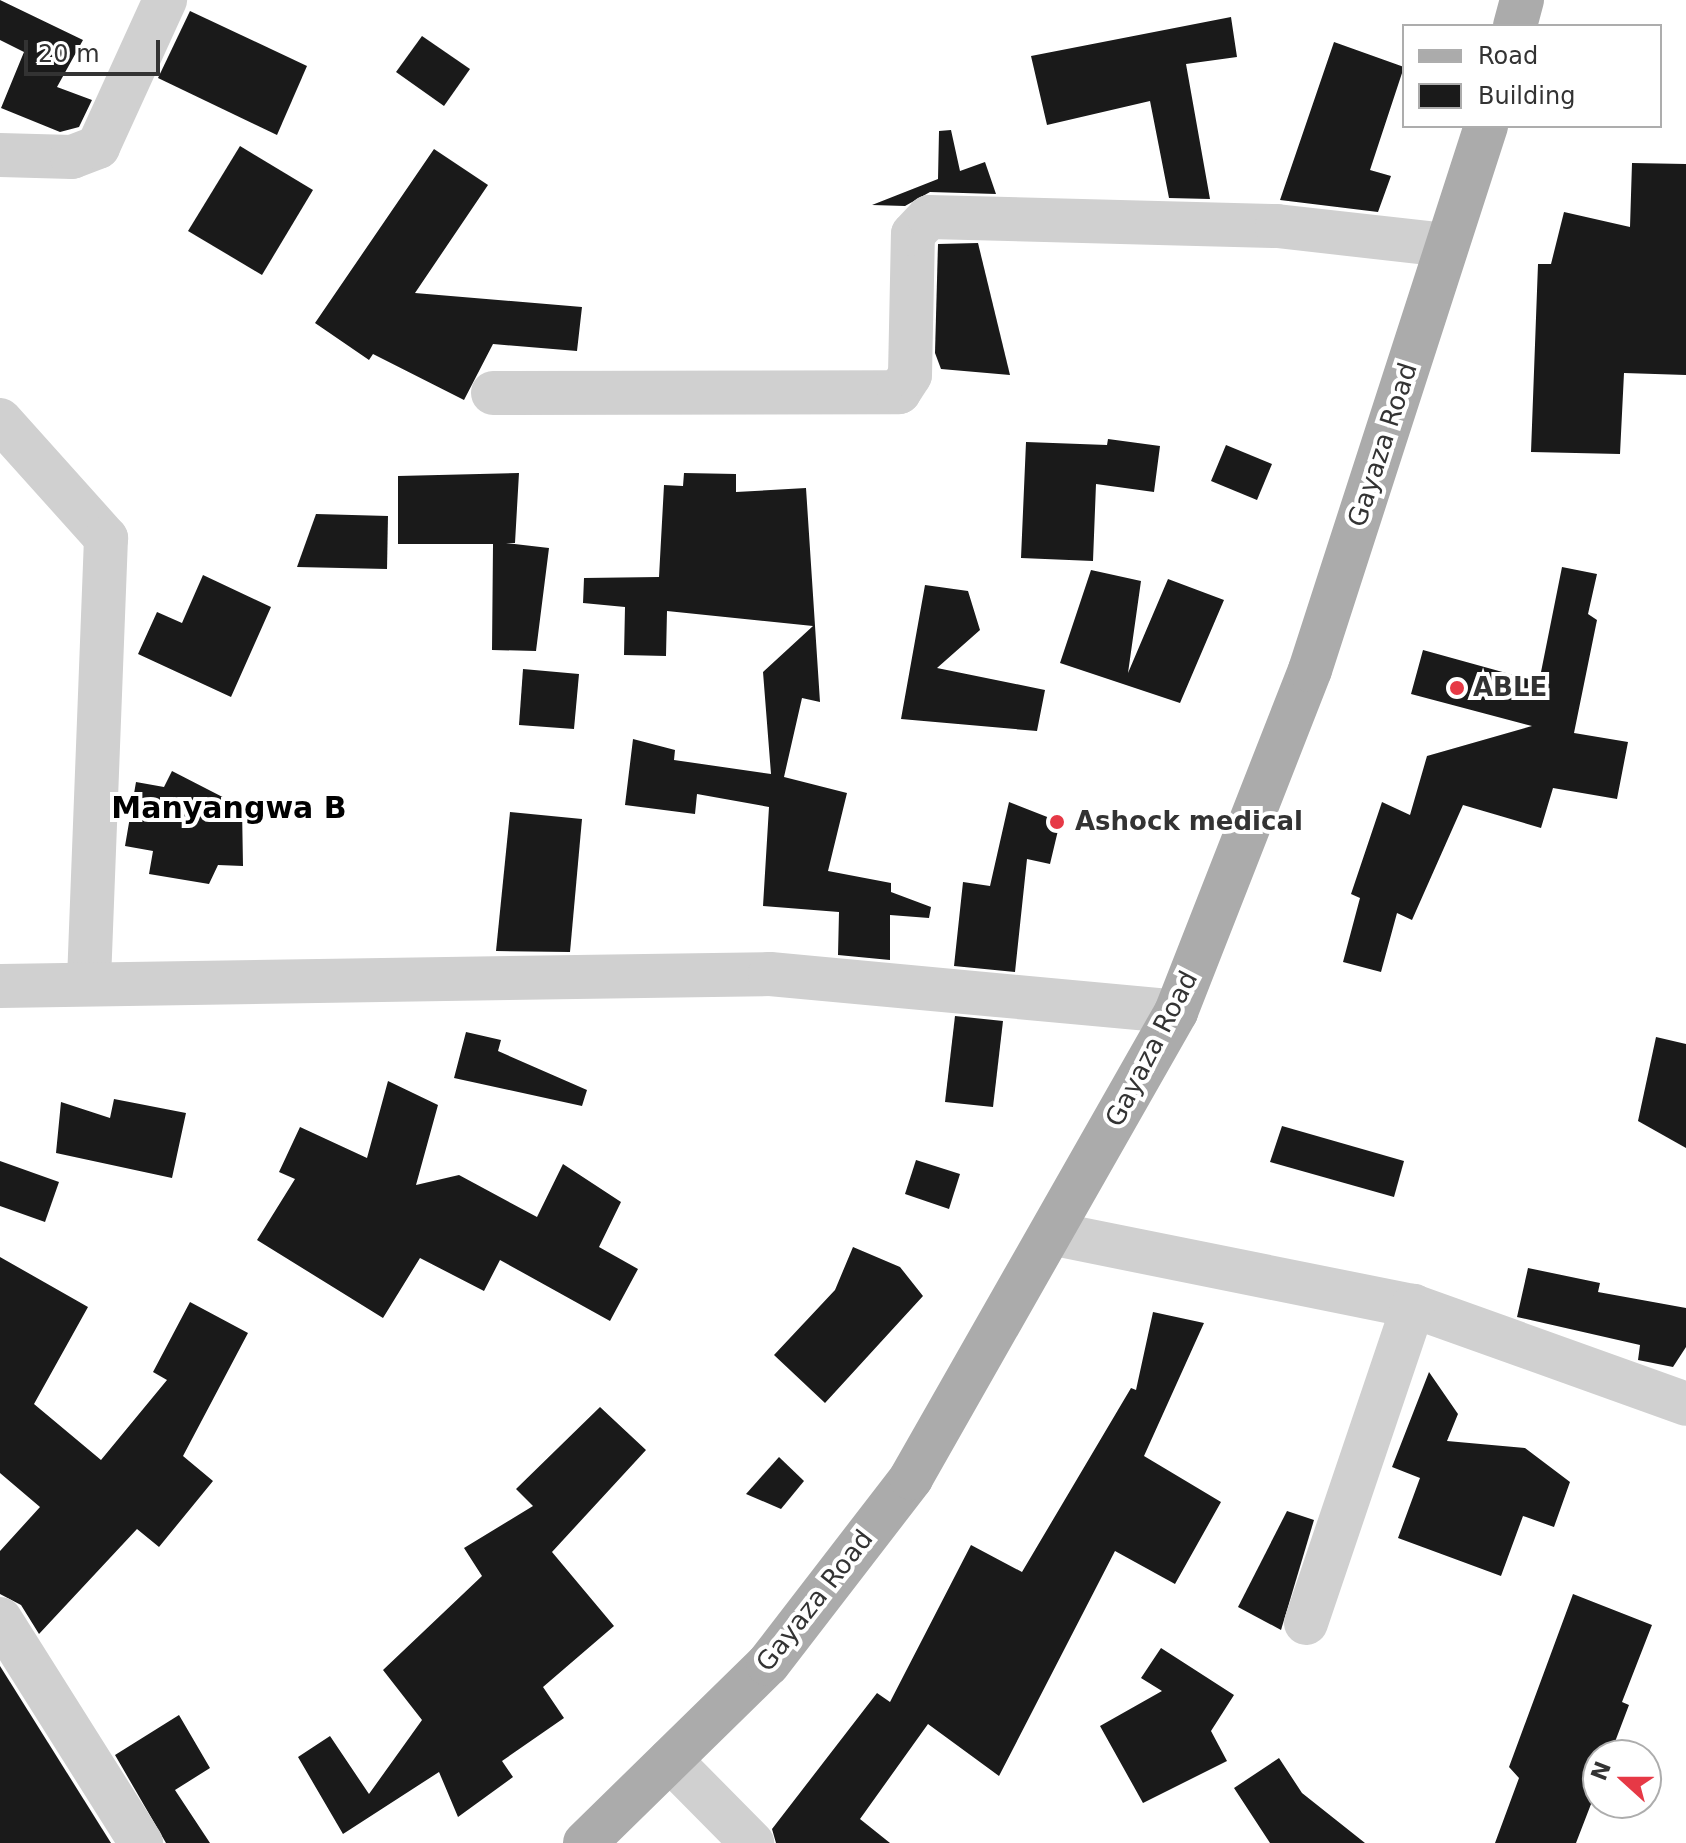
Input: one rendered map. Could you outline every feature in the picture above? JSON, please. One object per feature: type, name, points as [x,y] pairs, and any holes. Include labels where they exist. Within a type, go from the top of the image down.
[{"type":"main road","points":[[1516,24],[1522,0]]},
{"type":"main road","name":"Gayaza Road","points":[[585,1843],[768,1664],[911,1478],[1055,1234],[1176,1012],[1310,670],[1485,128]]},
{"type":"street","points":[[0,155],[72,157],[98,147],[112,131],[165,0]]},
{"type":"street","points":[[493,393],[899,392],[910,375],[913,234],[929,217],[1277,226],[1447,245]]},
{"type":"street","points":[[0,420],[106,538],[89,981]]},
{"type":"street","points":[[0,986],[89,981],[770,974],[1176,1012]]},
{"type":"street","points":[[1055,1234],[1413,1306],[1686,1404]]},
{"type":"street","points":[[1306,1623],[1413,1306]]},
{"type":"street","points":[[0,1619],[141,1843]]},
{"type":"street","points":[[670,1760],[752,1843]]},
{"type":"building","points":[[0,0],[83,40],[57,87],[92,100],[79,127],[60,132],[1,108],[24,52],[0,40]]},
{"type":"building","points":[[190,11],[307,66],[277,135],[158,78]]},
{"type":"building","points":[[1231,17],[1237,57],[1186,64],[1210,199],[1169,198],[1150,101],[1047,125],[1031,56]]},
{"type":"building","points":[[422,36],[470,69],[444,106],[396,72]]},
{"type":"building","points":[[1334,42],[1402,66],[1370,170],[1391,176],[1378,212],[1280,200]]},
{"type":"building","points":[[951,130],[960,171],[985,162],[996,194],[930,192],[905,206],[872,205],[938,179],[939,131]]},
{"type":"building","points":[[240,146],[313,190],[262,275],[188,231]]},
{"type":"building","points":[[434,149],[488,185],[415,293],[582,307],[577,351],[493,344],[464,400],[373,354],[369,360],[315,323]]},
{"type":"building","points":[[1632,163],[1686,164],[1686,375],[1624,373],[1620,454],[1531,452],[1538,264],[1551,264],[1564,212],[1630,227]]},
{"type":"building","points":[[978,243],[1010,375],[941,369],[935,353],[938,244]]},
{"type":"building","points":[[1108,439],[1160,446],[1154,492],[1096,484],[1093,561],[1021,558],[1026,442],[1107,445]]},
{"type":"building","points":[[1226,445],[1272,464],[1257,500],[1211,481]]},
{"type":"building","points":[[519,473],[515,543],[506,543],[549,548],[536,651],[492,650],[493,544],[398,544],[398,476]]},
{"type":"building","points":[[684,473],[736,474],[736,492],[806,488],[820,702],[802,698],[784,777],[847,793],[828,871],[891,883],[891,892],[931,907],[929,918],[890,915],[890,960],[838,955],[839,912],[763,906],[769,807],[697,794],[695,814],[625,805],[633,739],[675,750],[674,760],[771,774],[763,672],[813,626],[667,611],[666,656],[624,655],[625,607],[583,603],[584,578],[659,577],[664,485],[683,486]]},
{"type":"building","points":[[316,514],[388,516],[387,569],[297,567]]},
{"type":"building","points":[[1562,567],[1597,574],[1588,614],[1597,620],[1574,733],[1628,742],[1617,799],[1553,788],[1541,828],[1463,805],[1412,920],[1397,913],[1381,972],[1343,962],[1360,898],[1351,894],[1382,802],[1410,815],[1427,756],[1532,726],[1411,694],[1423,650],[1539,682]]},
{"type":"building","points":[[1091,570],[1141,581],[1128,673],[1168,579],[1224,600],[1180,703],[1060,663]]},
{"type":"building","points":[[203,575],[271,607],[231,697],[138,654],[157,612],[182,623]]},
{"type":"building","points":[[925,585],[968,591],[980,630],[937,668],[1045,690],[1037,731],[901,719]]},
{"type":"building","points":[[523,669],[579,674],[574,729],[519,725]]},
{"type":"building","points":[[172,771],[242,807],[243,866],[218,865],[209,884],[149,874],[153,851],[125,846],[136,782],[164,787]]},
{"type":"building","points":[[1009,802],[1060,822],[1050,864],[1027,859],[1015,972],[954,966],[963,882],[990,886]]},
{"type":"building","points":[[510,812],[582,819],[570,952],[496,951]]},
{"type":"building","points":[[955,1016],[1003,1021],[993,1107],[945,1102]]},
{"type":"building","points":[[466,1032],[501,1040],[498,1051],[587,1090],[582,1106],[454,1078]]},
{"type":"building","points":[[1656,1037],[1686,1044],[1686,1148],[1638,1121]]},
{"type":"building","points":[[388,1081],[438,1105],[416,1185],[459,1175],[537,1217],[563,1164],[621,1202],[599,1247],[638,1269],[610,1321],[500,1260],[484,1291],[420,1258],[383,1318],[257,1240],[295,1179],[279,1172],[300,1127],[367,1158]]},
{"type":"building","points":[[114,1099],[186,1113],[172,1178],[56,1153],[61,1102],[110,1118]]},
{"type":"building","points":[[1282,1126],[1404,1161],[1394,1197],[1270,1162]]},
{"type":"building","points":[[916,1160],[960,1174],[949,1209],[905,1194]]},
{"type":"building","points":[[0,1161],[59,1182],[45,1222],[0,1206]]},
{"type":"building","points":[[853,1247],[900,1267],[923,1296],[825,1403],[774,1355],[835,1290]]},
{"type":"building","points":[[0,1257],[88,1307],[34,1404],[101,1460],[167,1380],[153,1372],[190,1302],[248,1333],[183,1456],[213,1481],[159,1547],[137,1529],[39,1634],[21,1605],[0,1594],[0,1551],[40,1507],[0,1473]]},
{"type":"building","points":[[1528,1268],[1600,1283],[1598,1292],[1686,1308],[1686,1347],[1673,1367],[1638,1360],[1640,1345],[1517,1317]]},
{"type":"building","points":[[1153,1312],[1204,1323],[1144,1456],[1221,1502],[1175,1584],[1115,1551],[999,1776],[928,1724],[860,1819],[890,1843],[776,1843],[772,1829],[877,1693],[890,1702],[971,1545],[1022,1572],[1131,1388],[1136,1390]]},
{"type":"building","points":[[1429,1372],[1458,1414],[1447,1441],[1525,1448],[1570,1482],[1554,1527],[1523,1516],[1501,1576],[1398,1538],[1420,1478],[1392,1467]]},
{"type":"building","points":[[600,1407],[646,1450],[552,1552],[614,1626],[543,1687],[564,1718],[502,1761],[513,1777],[458,1817],[439,1772],[343,1834],[298,1757],[330,1736],[369,1794],[422,1720],[383,1670],[482,1576],[464,1548],[533,1506],[516,1489]]},
{"type":"building","points":[[779,1457],[804,1481],[781,1509],[746,1494]]},
{"type":"building","points":[[1287,1511],[1314,1520],[1281,1630],[1238,1607]]},
{"type":"building","points":[[1573,1594],[1652,1625],[1622,1702],[1629,1705],[1616,1739],[1582,1739],[1582,1819],[1585,1819],[1576,1843],[1495,1843],[1519,1778],[1509,1767]]},
{"type":"building","points":[[1161,1648],[1234,1695],[1211,1731],[1227,1761],[1143,1803],[1100,1726],[1162,1691],[1141,1678]]},
{"type":"building","points":[[0,1666],[111,1843],[0,1843]]},
{"type":"building","points":[[179,1715],[210,1768],[175,1790],[210,1843],[166,1843],[115,1755]]},
{"type":"building","points":[[1279,1758],[1302,1793],[1365,1843],[1270,1843],[1234,1788]]},
{"type":"place","name":"ABLE","points":[[1457,688]]},
{"type":"place","name":"Ashock medical","points":[[1057,822]]},
{"type":"district","name":"Manyangwa B","points":[[229,808]]}]
